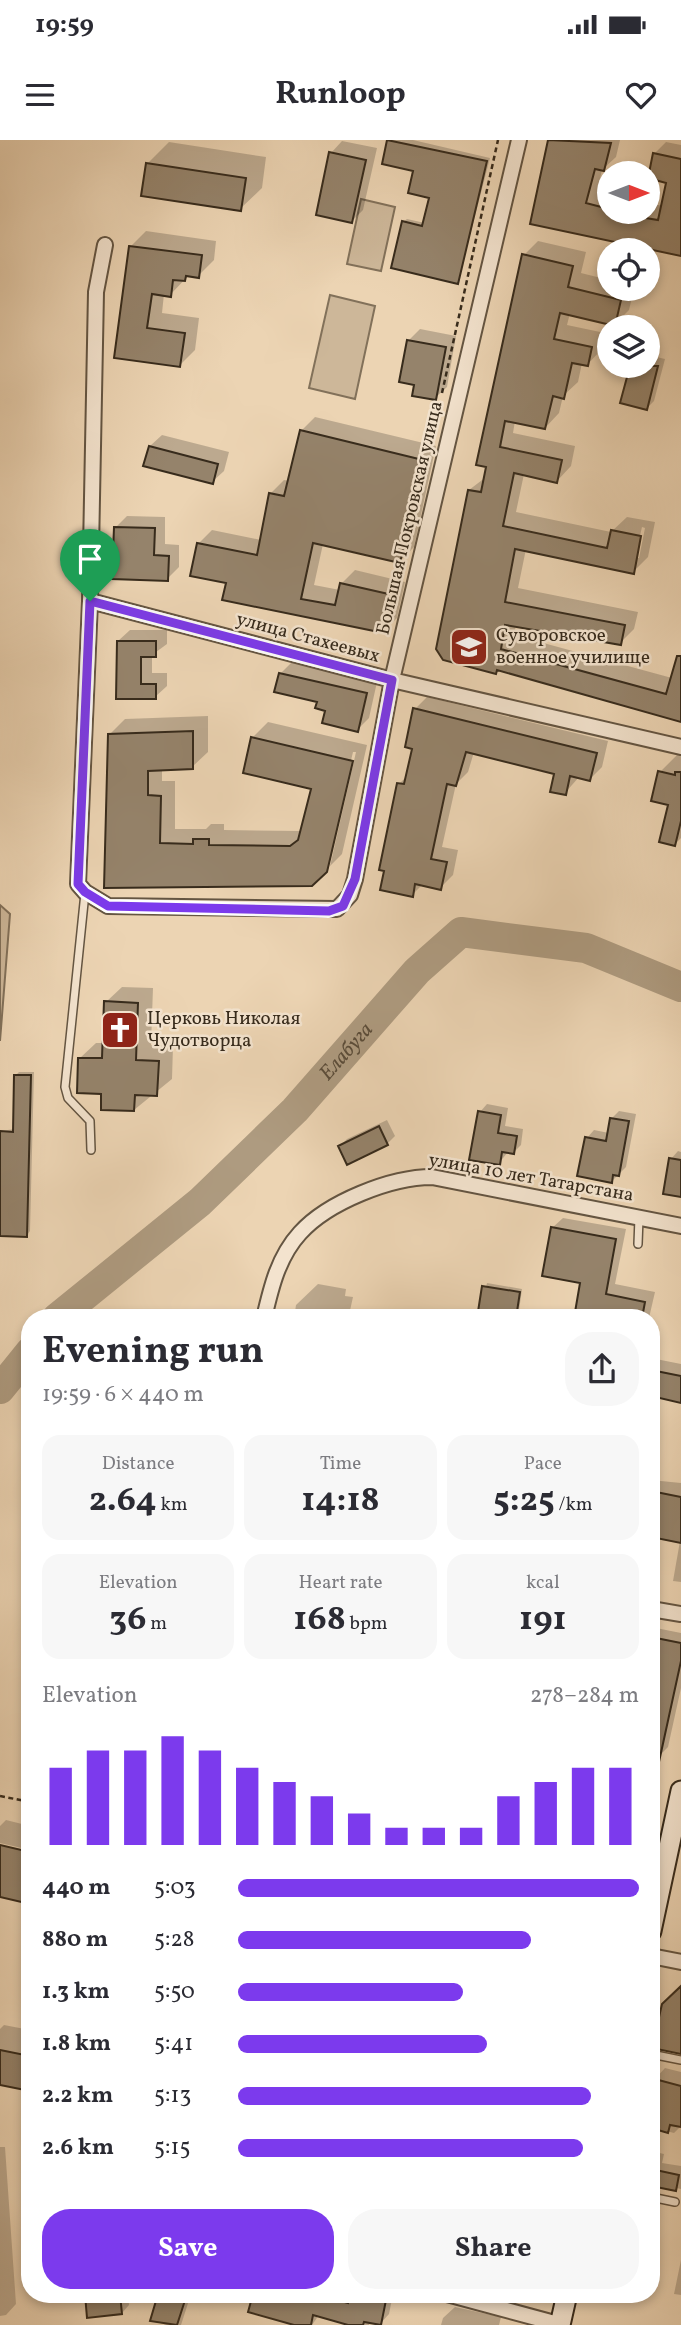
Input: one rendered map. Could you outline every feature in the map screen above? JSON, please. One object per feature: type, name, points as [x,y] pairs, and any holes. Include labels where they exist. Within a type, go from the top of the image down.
[{"type":"street","name":"Большая Покровская улица","points":[[85,892],[108,906],[329,911],[343,906],[355,879],[392,680],[519,140]]},
{"type":"street","points":[[85,892],[78,884],[90,601],[96,292],[105,244]]},
{"type":"street","name":"улица Стахеевых","points":[[90,601],[392,680],[681,747]]},
{"type":"street","name":"улица 10 лет Татарстана","points":[[266,1309],[274,1275],[301,1232],[315,1220],[366,1192],[414,1177],[432,1177],[681,1226]]},
{"type":"street","points":[[660,1610],[681,1614]]},
{"type":"street","points":[[660,1895],[678,1824],[681,1791]]},
{"type":"street","points":[[660,1958],[681,1962]]},
{"type":"street","points":[[480,2303],[561,2325],[565,2303]]},
{"type":"lane","points":[[85,892],[65,1087],[68,1098],[90,1121],[91,1150]]},
{"type":"lane","points":[[638,1244],[639,1218]]},
{"type":"lane","points":[[660,2056],[681,2060]]},
{"type":"lane","points":[[660,2199],[675,2202]]},
{"type":"path","points":[[0,1796],[21,1800]]},
{"type":"shaded area","points":[[361,199],[395,207],[381,271],[347,264]]},
{"type":"shaded area","points":[[330,295],[375,306],[355,399],[309,388]]},
{"type":"shaded area","points":[[0,905],[10,914],[0,1041]]},
{"type":"building","points":[[387,140],[487,161],[458,284],[391,268],[402,221],[422,226],[429,198],[408,193],[413,171],[382,164]]},
{"type":"building","points":[[548,140],[611,143],[606,161],[597,161],[597,169],[586,203],[597,206],[597,224],[660,224],[666,183],[660,181],[660,161],[651,161],[653,153],[681,159],[681,256],[660,252],[660,238],[597,238],[530,224]]},
{"type":"building","points":[[329,152],[366,160],[352,223],[316,215]]},
{"type":"building","points":[[146,163],[246,178],[241,211],[141,196]]},
{"type":"building","points":[[129,246],[202,255],[199,278],[186,276],[185,281],[173,280],[171,297],[152,294],[147,328],[185,333],[180,367],[114,358]]},
{"type":"building","points":[[522,254],[573,266],[568,287],[597,294],[597,301],[621,301],[618,315],[597,315],[597,322],[560,313],[554,339],[592,347],[588,366],[572,363],[564,399],[553,396],[545,429],[505,421],[500,447],[562,460],[557,483],[514,473],[503,526],[607,548],[611,530],[641,536],[634,574],[515,549],[505,602],[625,625],[621,645],[505,625],[501,649],[666,694],[677,656],[681,656],[681,722],[497,670],[496,674],[443,660],[436,649],[468,490],[481,492],[486,467],[476,465]]},
{"type":"building","points":[[407,340],[446,347],[436,400],[412,396],[414,385],[399,382]]},
{"type":"building","points":[[627,378],[655,378],[647,410],[620,403]]},
{"type":"building","points":[[300,430],[423,460],[400,563],[313,543],[301,599],[335,605],[340,583],[393,595],[384,633],[222,600],[226,583],[190,576],[197,543],[257,555],[269,493],[284,496]]},
{"type":"building","points":[[149,446],[218,464],[213,484],[143,466]]},
{"type":"building","points":[[114,527],[155,528],[154,555],[169,556],[168,581],[112,579]]},
{"type":"building","points":[[117,641],[156,641],[156,657],[141,657],[141,684],[156,684],[156,699],[116,699]]},
{"type":"building","points":[[279,673],[367,693],[358,732],[322,723],[325,711],[315,708],[317,702],[274,692]]},
{"type":"building","points":[[413,708],[597,753],[590,781],[570,776],[566,795],[550,792],[554,774],[466,752],[456,786],[447,784],[431,859],[447,862],[441,890],[415,884],[413,897],[380,890],[384,871],[379,870],[397,783],[404,784],[412,749],[405,747]]},
{"type":"building","points":[[193,731],[193,769],[148,771],[148,795],[161,796],[160,843],[193,844],[193,839],[209,839],[209,845],[290,846],[298,840],[311,789],[243,773],[251,737],[353,761],[327,872],[312,886],[104,888],[108,734]]},
{"type":"building","points":[[658,771],[675,775],[675,772],[681,772],[681,821],[675,846],[659,842],[668,805],[651,801]]},
{"type":"building","name":"Церковь Николая Чудотворца","points":[[104,1001],[138,1003],[136,1060],[159,1061],[157,1096],[135,1095],[134,1111],[101,1110],[101,1094],[77,1093],[78,1058],[102,1058]]},
{"type":"building","points":[[14,1075],[31,1075],[27,1237],[0,1236],[0,1131],[13,1132]]},
{"type":"building","points":[[478,1111],[501,1115],[498,1133],[517,1136],[514,1154],[502,1152],[500,1165],[469,1160]]},
{"type":"building","points":[[610,1118],[629,1121],[619,1176],[613,1175],[612,1183],[577,1176],[585,1137],[606,1141]]},
{"type":"building","points":[[379,1126],[388,1145],[347,1165],[338,1146]]},
{"type":"building","points":[[669,1158],[681,1160],[681,1197],[663,1194]]},
{"type":"building","points":[[551,1227],[616,1239],[606,1294],[645,1302],[644,1309],[576,1309],[580,1283],[542,1276]]},
{"type":"building","points":[[482,1286],[520,1292],[517,1309],[478,1309]]},
{"type":"building","points":[[660,1372],[681,1376],[681,1403],[660,1398]]},
{"type":"building","points":[[660,1493],[681,1497],[681,1543],[660,1539]]},
{"type":"building","points":[[660,1639],[681,1643],[681,1661],[660,1757]]},
{"type":"building","points":[[0,1845],[21,1850],[21,1902],[0,1897]]},
{"type":"building","points":[[681,1986],[681,2054],[660,2050],[662,2004]]},
{"type":"building","points":[[0,2050],[21,2054],[21,2089],[0,2085]]},
{"type":"building","points":[[660,2080],[681,2086],[681,2127],[670,2125],[668,2133],[660,2131]]},
{"type":"building","points":[[660,2171],[679,2175],[676,2191],[660,2188]]},
{"type":"building","points":[[86,2303],[121,2303],[122,2314],[87,2318]]},
{"type":"building","points":[[155,2303],[184,2303],[177,2325],[150,2321]]},
{"type":"building","points":[[250,2303],[385,2303],[381,2325],[364,2322],[363,2325],[348,2325],[313,2315],[311,2325],[294,2325],[248,2312]]},
{"type":"waterway","name":"Елабуга","points":[[68,1309],[200,1202],[295,1110],[417,971],[461,932],[586,948],[681,987]]},
{"type":"waterway","name":"Елабуга","points":[[0,1389],[21,1363]]},
{"type":"place","name":"Суворовское военное училище","points":[[469,647]]},
{"type":"place","name":"Церковь Николая Чудотворца","points":[[120,1030]]},
{"type":"route","points":[[90,601],[392,680],[355,879],[343,906],[329,911],[108,906],[85,892],[78,884],[90,601]]}]
